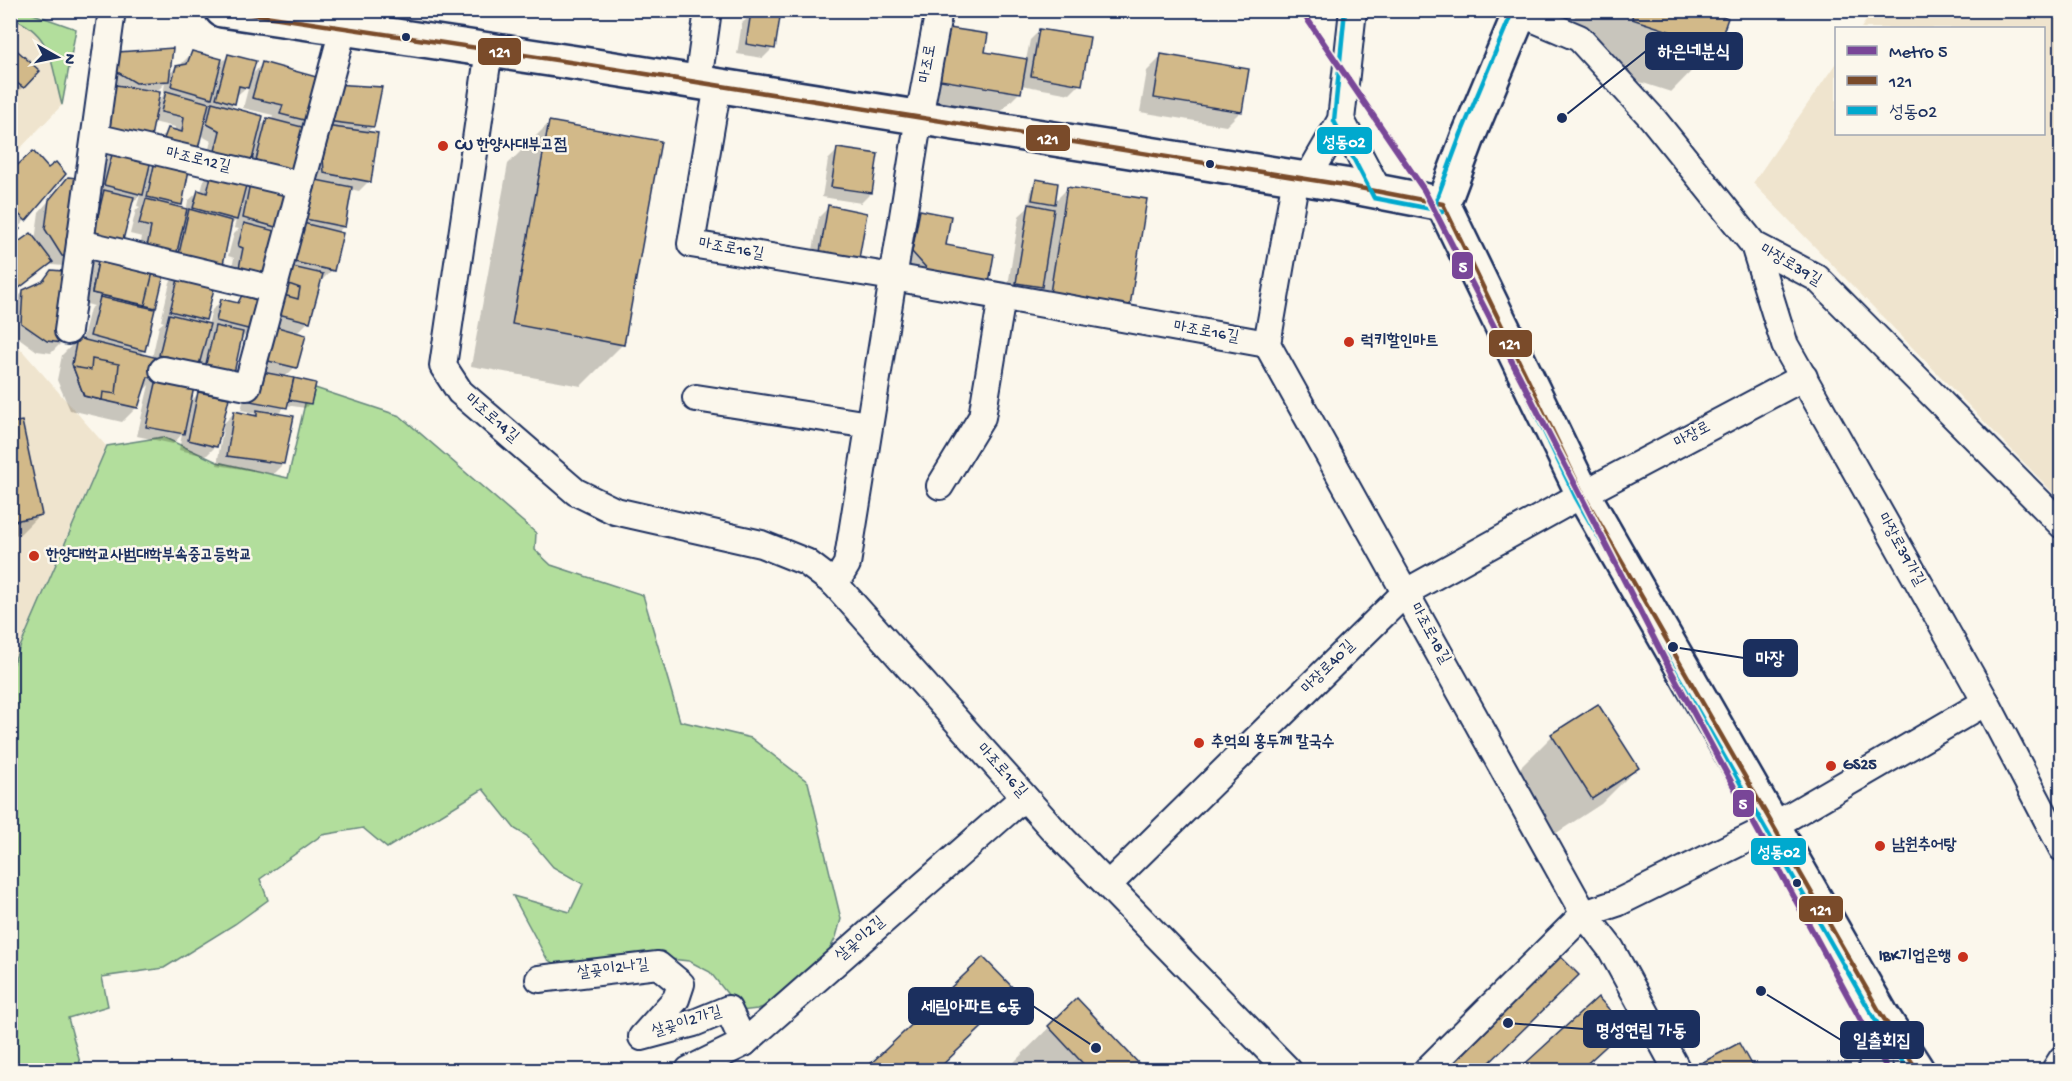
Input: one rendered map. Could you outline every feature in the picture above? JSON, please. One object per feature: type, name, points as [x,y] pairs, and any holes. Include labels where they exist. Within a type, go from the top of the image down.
[{"type":"main road","points":[[222,10],[919,117],[1301,178],[1443,204]]},
{"type":"main road","points":[[1518,11],[1443,204],[1583,494],[1881,1014],[1917,1071]]},
{"type":"street","points":[[68,331],[112,10]]},
{"type":"street","points":[[708,10],[708,84]]},
{"type":"street","name":"마조로","points":[[919,117],[939,10]]},
{"type":"street","points":[[1267,344],[1301,178],[1341,120],[1353,10]]},
{"type":"street","name":"마장로39길","points":[[1518,11],[1579,38],[1653,119],[1754,245],[1817,278],[2061,525]]},
{"type":"street","points":[[164,370],[247,387],[343,29]]},
{"type":"street","name":"마조로14길","points":[[489,50],[443,366],[460,392],[576,492],[615,512],[761,544],[806,562],[835,584]]},
{"type":"street","name":"마조로16길","points":[[708,84],[691,244],[893,277],[1267,344]]},
{"type":"street","points":[[835,584],[846,564],[919,117]]},
{"type":"street","points":[[1341,120],[1378,192]]},
{"type":"street","name":"마조로12길","points":[[95,137],[301,185]]},
{"type":"street","points":[[80,243],[273,289]]},
{"type":"street","name":"마장로39가길","points":[[1754,245],[1785,345],[1986,702],[2061,848]]},
{"type":"street","points":[[940,486],[982,417],[1002,297]]},
{"type":"street","name":"마조로18길","points":[[1267,344],[1584,915],[1611,949],[1677,1071]]},
{"type":"street","name":"마장로","points":[[1583,494],[1804,377]]},
{"type":"street","points":[[696,398],[869,425]]},
{"type":"street","name":"마장로40길","points":[[1108,885],[1406,592],[1583,494]]},
{"type":"street","name":"마조로16길","points":[[835,584],[1024,796],[1288,1071]]},
{"type":"street","points":[[1427,1071],[1584,915],[1617,903],[1773,826],[1986,702]]},
{"type":"street","name":"살곶이2길","points":[[689,1071],[744,1043],[1024,796]]},
{"type":"street","name":"살곶이2나길","points":[[539,979],[658,965],[681,984]]},
{"type":"street","name":"살곶이2가길","points":[[681,984],[676,999],[642,1037],[694,1023],[728,1009],[744,1043]]},
{"type":"street","points":[[1875,1071],[1881,1014]]},
{"type":"street","points":[[2055,1071],[2061,1059]]},
{"type":"shaded area","points":[[11,11],[25,11],[76,29],[62,105],[11,158]]},
{"type":"shaded area","points":[[1873,11],[2061,11],[2061,501],[1753,183],[1835,64],[1835,135],[2045,135],[2045,27],[1862,27]]},
{"type":"shaded area","name":"한양대학교사범대학부속중고등학교","points":[[11,338],[106,446],[11,666]]},
{"type":"green space","points":[[11,10],[25,11],[76,29],[62,105],[52,65],[43,42],[25,24],[11,18]]},
{"type":"green space","points":[[309,386],[400,416],[536,533],[535,550],[551,565],[643,595],[680,721],[751,738],[808,782],[841,919],[836,937],[827,954],[774,1004],[741,1011],[710,972],[689,961],[641,956],[563,970],[547,959],[513,896],[570,912],[583,884],[553,867],[527,836],[515,829],[483,789],[387,848],[363,828],[322,835],[260,879],[268,900],[235,924],[164,968],[102,977],[108,1006],[68,1018],[82,1070],[11,1070],[11,668],[107,446],[163,437],[217,462],[288,478]]},
{"type":"building","points":[[1633,10],[1704,10],[1728,18],[1718,47],[1632,19]]},
{"type":"building","points":[[751,12],[780,17],[775,49],[746,44]]},
{"type":"building","points":[[949,28],[988,34],[985,52],[1027,59],[1021,93],[940,80]]},
{"type":"building","points":[[1039,29],[1090,37],[1082,85],[1031,76]]},
{"type":"building","points":[[10,44],[40,71],[24,88],[10,78]]},
{"type":"building","points":[[173,48],[169,81],[136,83],[114,70],[118,52]]},
{"type":"building","points":[[192,51],[222,59],[212,98],[171,86],[176,66],[187,64]]},
{"type":"building","points":[[228,54],[256,61],[248,88],[239,86],[235,104],[216,98]]},
{"type":"building","points":[[1161,54],[1249,69],[1242,112],[1154,98]]},
{"type":"building","points":[[262,62],[320,78],[308,121],[280,114],[283,105],[252,98]]},
{"type":"building","points":[[110,84],[160,92],[151,137],[100,131]]},
{"type":"building","points":[[333,84],[382,87],[374,127],[326,121]]},
{"type":"building","points":[[166,91],[209,103],[197,153],[162,144],[168,128],[182,132],[184,117],[161,112]]},
{"type":"building","points":[[212,102],[263,116],[250,168],[213,159],[220,131],[207,124]]},
{"type":"building","points":[[267,118],[306,128],[293,175],[255,164]]},
{"type":"building","points":[[549,121],[661,141],[624,345],[512,324]]},
{"type":"building","points":[[325,126],[378,133],[371,182],[324,173],[322,140]]},
{"type":"building","points":[[114,147],[152,156],[143,195],[104,185]]},
{"type":"building","points":[[837,148],[878,154],[872,193],[831,187]]},
{"type":"building","points":[[33,151],[48,168],[56,162],[66,174],[26,221],[10,206],[10,172]]},
{"type":"building","points":[[155,161],[189,170],[182,205],[147,197]]},
{"type":"building","points":[[213,168],[248,178],[237,220],[193,208],[198,190],[207,193]]},
{"type":"building","points":[[68,177],[85,179],[74,257],[62,256],[45,229],[49,200]]},
{"type":"building","points":[[251,178],[289,190],[279,228],[243,218]]},
{"type":"building","points":[[311,179],[352,187],[345,227],[305,219]]},
{"type":"building","points":[[1036,179],[1058,183],[1055,204],[1032,200]]},
{"type":"building","points":[[1067,187],[1147,199],[1130,306],[1050,293]]},
{"type":"building","points":[[104,190],[134,197],[123,240],[94,233]]},
{"type":"building","points":[[146,199],[187,209],[176,256],[147,247],[151,227],[139,224]]},
{"type":"building","points":[[1029,204],[1054,209],[1042,287],[1016,283]]},
{"type":"building","points":[[828,205],[867,213],[859,259],[820,252]]},
{"type":"building","points":[[189,209],[232,221],[222,269],[178,258]]},
{"type":"building","points":[[920,210],[951,216],[946,245],[994,254],[989,283],[930,272],[912,252]]},
{"type":"building","points":[[10,220],[20,229],[10,239]]},
{"type":"building","points":[[299,222],[343,233],[334,271],[290,261]]},
{"type":"building","points":[[244,223],[286,234],[273,283],[238,273],[243,248],[238,246]]},
{"type":"building","points":[[31,233],[53,262],[10,295],[10,248]]},
{"type":"building","points":[[100,251],[166,266],[156,308],[92,293]]},
{"type":"building","points":[[100,251],[155,264],[145,305],[92,293]]},
{"type":"building","points":[[288,266],[323,274],[310,322],[274,313]]},
{"type":"building","points":[[51,270],[63,271],[72,279],[62,343],[47,341],[21,323],[23,290],[43,281]]},
{"type":"building","points":[[180,271],[215,285],[206,320],[170,311]]},
{"type":"building","points":[[283,282],[300,288],[298,299],[280,294]]},
{"type":"building","points":[[242,295],[259,301],[252,330],[216,321],[221,299],[238,303]]},
{"type":"building","points":[[100,297],[155,309],[145,351],[90,336]]},
{"type":"building","points":[[169,314],[210,324],[199,365],[159,355]]},
{"type":"building","points":[[267,324],[306,335],[297,368],[260,359]]},
{"type":"building","points":[[215,326],[243,332],[234,373],[205,368]]},
{"type":"building","points":[[77,338],[162,359],[157,379],[148,377],[138,408],[84,396],[72,364]]},
{"type":"building","points":[[92,359],[119,364],[116,394],[103,392],[102,400],[84,396],[73,367],[91,370]]},
{"type":"building","points":[[257,371],[294,378],[287,408],[250,401]]},
{"type":"building","points":[[294,378],[316,383],[311,404],[289,400]]},
{"type":"building","points":[[157,379],[194,387],[184,434],[146,427]]},
{"type":"building","points":[[198,392],[229,398],[217,447],[188,440]]},
{"type":"building","points":[[257,410],[294,416],[284,464],[227,456],[234,411],[257,416]]},
{"type":"building","points":[[22,421],[42,515],[10,522],[10,423]]},
{"type":"building","points":[[1598,704],[1639,768],[1592,799],[1551,734]]},
{"type":"building","points":[[1557,953],[1579,975],[1482,1070],[1437,1070]]},
{"type":"building","points":[[983,957],[1018,993],[937,1070],[864,1070]]},
{"type":"building","points":[[1598,997],[1626,1028],[1580,1070],[1518,1070]]},
{"type":"building","points":[[1077,998],[1145,1070],[1089,1070],[1048,1026]]},
{"type":"building","points":[[1739,1043],[1754,1070],[1688,1070]]},
{"type":"metro line","name":"5","points":[[1301,10],[1424,190],[1665,660],[1888,1070]]},
{"type":"transit line","name":"121","points":[[225,10],[583,64],[1344,185],[1443,204],[1583,494],[1881,1014],[1917,1070]]},
{"type":"transit line","name":"성동02","points":[[1345,10],[1334,121],[1374,198],[1442,211]]},
{"type":"transit line","name":"성동02","points":[[1513,10],[1461,134],[1436,201],[1436,207],[1576,498],[1874,1018],[1908,1070]]},
{"type":"place","name":"하은네분식","points":[[1562,118]]},
{"type":"place","name":"CU 한양사대부고점","points":[[443,146]]},
{"type":"place","name":"럭키할인마트","points":[[1349,342]]},
{"type":"place","name":"한양대학교사범대학부속중고등학교","points":[[34,556]]},
{"type":"place","name":"마장","points":[[1673,647]]},
{"type":"place","name":"추억의 홍두께 칼국수","points":[[1199,743]]},
{"type":"place","name":"GS25","points":[[1831,766]]},
{"type":"place","name":"남원추어탕","points":[[1880,846]]},
{"type":"place","name":"IBK기업은행","points":[[1963,957]]},
{"type":"place","name":"일출회집","points":[[1761,991]]},
{"type":"place","name":"명성연립 가동","points":[[1508,1023]]},
{"type":"place","name":"세림아파트 6동","points":[[1096,1048]]}]
